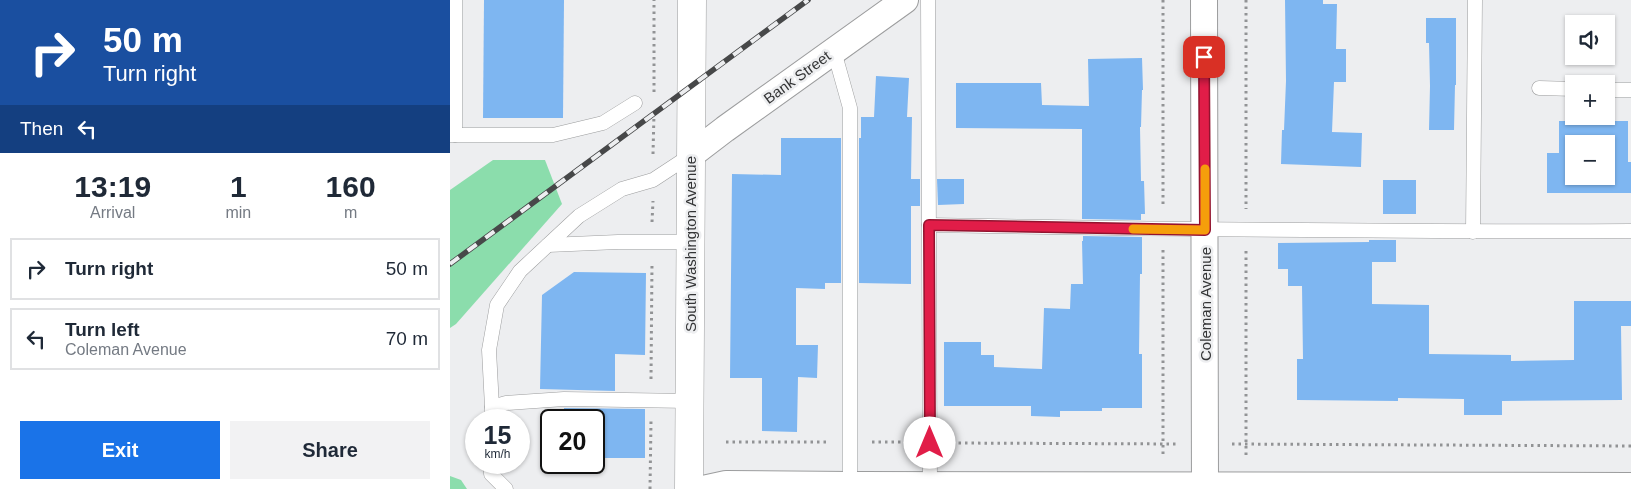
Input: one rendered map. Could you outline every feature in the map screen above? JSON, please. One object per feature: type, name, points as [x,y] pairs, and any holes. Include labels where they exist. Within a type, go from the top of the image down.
[{"type":"street","name":"South Washington Avenue","points":[[689,489],[692,0]]},
{"type":"street","name":"Bank Street","points":[[690,155],[905,0]]},
{"type":"street","name":"Coleman Avenue","points":[[1204,0],[1205,487]]},
{"type":"street","points":[[703,489],[726,484],[930,487],[1631,486]]},
{"type":"lane","points":[[455,0],[453,135],[553,135],[603,123],[635,103]]},
{"type":"lane","points":[[928,0],[930,487]]},
{"type":"lane","points":[[1473,232],[1475,0]]},
{"type":"lane","points":[[834,51],[850,108],[850,485]]},
{"type":"lane","points":[[1539,88],[1565,89]]},
{"type":"lane","points":[[1615,90],[1631,90]]},
{"type":"lane","points":[[492,409],[489,350],[497,305],[520,271],[579,216],[622,189],[653,180],[690,155]]},
{"type":"lane","points":[[929,225],[1473,232],[1631,230]]},
{"type":"lane","points":[[548,245],[618,242],[690,242]]},
{"type":"lane","points":[[498,409],[506,403],[564,399],[689,401]]},
{"type":"lane","points":[[491,474],[506,489]]},
{"type":"green space","points":[[493,160],[545,160],[562,204],[456,324],[450,328],[450,190]]},
{"type":"green space","points":[[450,476],[461,480],[467,489],[450,489]]},
{"type":"building","points":[[484,0],[564,0],[563,118],[483,118]]},
{"type":"building","points":[[1285,0],[1323,0],[1323,4],[1337,4],[1336,49],[1346,49],[1346,82],[1334,82],[1332,132],[1362,133],[1361,167],[1281,164],[1286,81]]},
{"type":"building","points":[[1426,18],[1456,18],[1454,130],[1429,130],[1429,43],[1426,43]]},
{"type":"building","points":[[1142,58],[1141,181],[1144,181],[1145,214],[1141,214],[1141,220],[1082,219],[1082,129],[956,128],[956,83],[1041,83],[1042,105],[1089,106],[1088,59]]},
{"type":"building","points":[[876,76],[909,78],[907,117],[912,117],[911,179],[920,179],[920,206],[911,206],[911,284],[859,283],[859,138],[861,138],[861,117],[874,117]]},
{"type":"building","points":[[1559,121],[1565,121],[1565,125],[1615,125],[1615,121],[1628,121],[1628,162],[1631,162],[1631,193],[1547,193],[1547,153],[1559,153]]},
{"type":"building","points":[[781,138],[841,138],[841,283],[825,283],[825,289],[796,288],[796,345],[818,345],[817,378],[798,377],[797,432],[762,431],[762,378],[730,378],[732,174],[781,175]]},
{"type":"building","points":[[937,179],[964,179],[964,204],[938,205]]},
{"type":"building","points":[[1383,180],[1416,180],[1416,214],[1383,214]]},
{"type":"building","points":[[1083,236],[1142,237],[1139,354],[1142,354],[1142,408],[1102,408],[1102,411],[1060,411],[1060,417],[1031,416],[1031,406],[944,406],[944,342],[981,342],[981,355],[994,355],[994,367],[1042,369],[1044,308],[1070,309],[1071,284],[1083,284]]},
{"type":"building","points":[[1369,240],[1396,240],[1396,262],[1372,262],[1372,304],[1429,305],[1429,354],[1511,355],[1511,361],[1574,360],[1574,301],[1631,301],[1631,326],[1621,326],[1622,400],[1502,401],[1502,415],[1464,415],[1464,399],[1398,398],[1398,401],[1297,400],[1297,359],[1303,359],[1302,286],[1288,286],[1288,269],[1278,269],[1278,243],[1369,242]]},
{"type":"building","points":[[574,272],[646,273],[645,355],[615,354],[615,391],[540,389],[542,295]]},
{"type":"building","points":[[564,408],[645,409],[645,458],[605,458],[605,409]]},
{"type":"railway","points":[[450,264],[808,0]]},
{"type":"slow traffic","points":[[1133,229],[1205,230],[1205,169]]},
{"type":"route","points":[[930,443],[929,225],[1205,230],[1204,57]]}]
